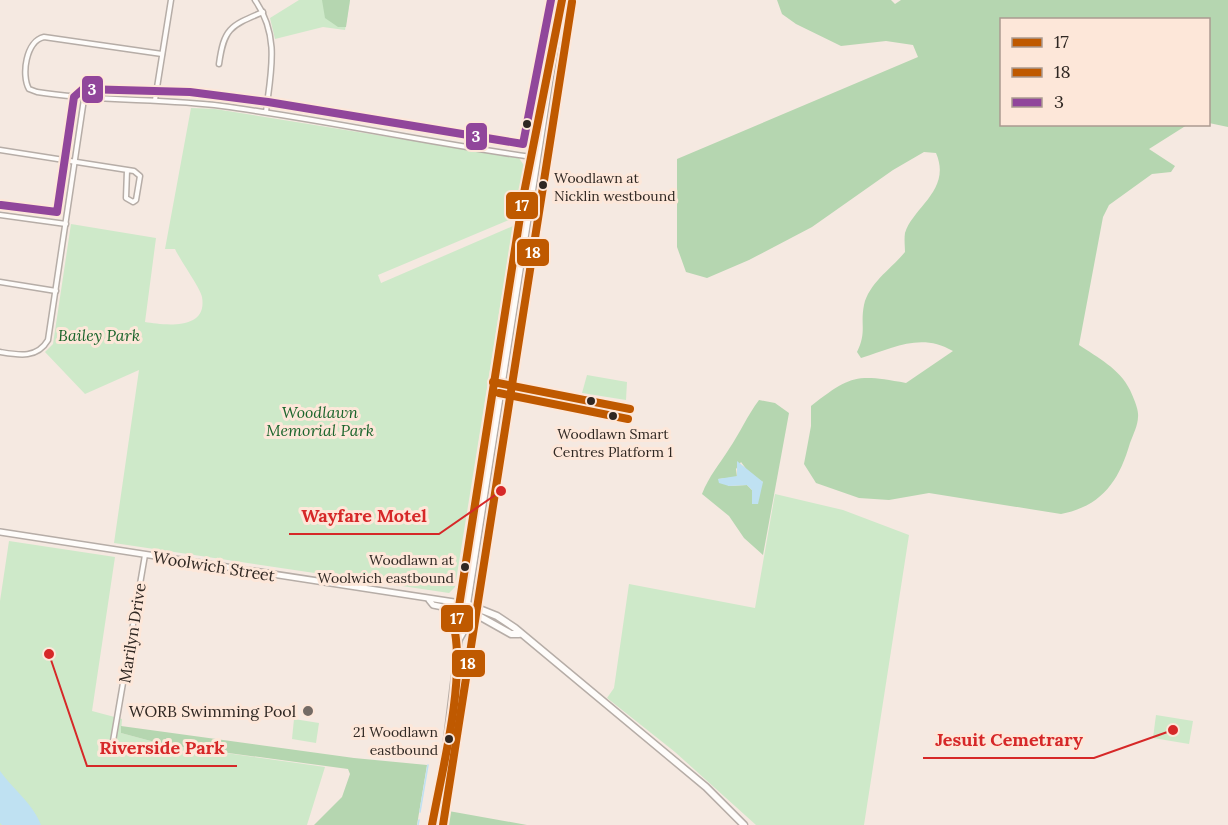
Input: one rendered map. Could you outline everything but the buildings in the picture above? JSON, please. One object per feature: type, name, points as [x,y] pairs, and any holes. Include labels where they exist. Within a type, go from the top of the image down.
[{"type":"main road","points":[[459,640],[455,632],[459,602],[562,0]]},
{"type":"main road","points":[[432,825],[446,746],[459,640],[463,633],[534,157]]},
{"type":"main road","name":"Woolwich Street","points":[[0,532],[429,600],[435,598],[467,604],[497,616],[706,787],[744,825]]},
{"type":"main road","name":"Woolwich Street","points":[[429,600],[433,605],[466,612],[494,622],[511,634],[519,634]]},
{"type":"street","points":[[155,100],[171,0]]},
{"type":"street","points":[[255,0],[270,28],[274,52],[266,112]]},
{"type":"street","points":[[219,64],[223,40],[230,28],[262,12]]},
{"type":"street","points":[[162,54],[44,37],[33,41],[28,57],[26,82],[29,89],[84,99],[155,100],[266,112],[534,157]]},
{"type":"street","points":[[0,352],[24,356],[38,351],[45,345],[56,291],[84,99]]},
{"type":"street","points":[[0,150],[76,161],[127,170],[138,173],[140,177],[136,200],[133,202],[126,198],[127,170]]},
{"type":"street","points":[[0,215],[66,224]]},
{"type":"street","points":[[0,282],[56,291]]},
{"type":"street","name":"Marilyn Drive","points":[[112,747],[145,555]]},
{"type":"green space","points":[[299,0],[350,0],[345,30],[323,27],[275,39],[270,18]]},
{"type":"green space","points":[[322,0],[350,0],[346,27],[338,27],[325,18]]},
{"type":"green space","points":[[777,0],[891,0],[895,4],[901,0],[1228,0],[1228,127],[1210,123],[1210,18],[1000,18],[1000,126],[1185,126],[1149,149],[1175,166],[1171,172],[1152,174],[1109,205],[1103,217],[1079,345],[1108,364],[1126,383],[1137,407],[1138,417],[1126,457],[1114,480],[1107,490],[1088,505],[1061,514],[929,493],[889,500],[859,498],[816,483],[804,464],[811,426],[811,406],[836,388],[855,380],[876,378],[906,383],[953,351],[941,345],[918,342],[896,346],[861,358],[857,352],[862,339],[863,312],[867,297],[875,283],[905,252],[905,233],[909,224],[935,188],[940,166],[936,153],[924,152],[893,170],[812,227],[749,260],[707,278],[686,272],[677,247],[677,159],[918,57],[913,45],[886,41],[841,46],[796,24],[782,14]]},
{"type":"green space","name":"Woodlawn Memorial Park","points":[[191,108],[215,109],[519,158],[525,167],[516,217],[378,275],[381,283],[513,226],[455,587],[449,593],[114,543],[139,370],[85,394],[45,352],[53,344],[71,224],[156,238],[145,322],[183,323],[192,321],[198,316],[202,308],[202,297],[198,288],[175,249],[165,249]]},
{"type":"green space","points":[[587,375],[627,382],[626,400],[582,393]]},
{"type":"green space","points":[[759,400],[775,403],[789,413],[763,555],[744,538],[729,516],[702,494]],"holes":[[[741,462],[750,474],[763,482],[752,490],[747,485],[729,486],[718,479],[737,477],[736,469]]]},
{"type":"green space","points":[[775,494],[843,510],[909,535],[864,825],[756,825],[675,752],[607,698],[614,688],[629,584],[755,608]]},
{"type":"green space","points":[[9,541],[115,557],[92,711],[122,719],[121,733],[162,744],[325,767],[307,825],[0,825],[0,601]]},
{"type":"green space","points":[[1156,715],[1193,721],[1189,744],[1153,738]]},
{"type":"green space","points":[[294,719],[319,723],[316,743],[292,739]]},
{"type":"green space","points":[[121,726],[354,758],[427,765],[417,825],[314,825],[342,797],[350,774],[348,769],[162,744],[121,733]]},
{"type":"green space","points":[[443,810],[527,825],[441,825]]},
{"type":"water","points":[[737,461],[763,482],[758,504],[752,504],[752,490],[747,485],[729,486],[719,483],[718,479],[737,476]]},
{"type":"water","points":[[0,771],[28,804],[41,825],[2,825],[0,823]]},
{"type":"waterway","points":[[420,812],[428,765]]},
{"type":"waterway","points":[[418,825],[419,820]]},
{"type":"transit line","name":"3","points":[[1,205],[57,212],[74,97],[83,89],[190,92],[268,102],[523,144],[551,0]]},
{"type":"transit line","name":"17","points":[[432,825],[446,754],[457,678],[455,632],[523,198],[562,0]]},
{"type":"transit line","name":"18","points":[[443,825],[572,2]]},
{"type":"transit line","name":"17","points":[[493,382],[630,409]]},
{"type":"transit line","name":"18","points":[[499,393],[628,419]]},
{"type":"place","name":"Woodlawn at Nicklin westbound","points":[[543,185]]},
{"type":"place","name":"Woodlawn Smart Centres Platform 1","points":[[613,416]]},
{"type":"place","name":"Wayfare Motel","points":[[501,491]]},
{"type":"place","name":"Woodlawn at Woolwich eastbound","points":[[465,567]]},
{"type":"place","name":"Riverside Park","points":[[49,654]]},
{"type":"place","name":"WORB Swimming Pool","points":[[308,711]]},
{"type":"place","name":"Jesuit Cemetrary","points":[[1173,730]]},
{"type":"place","name":"21 Woodlawn eastbound","points":[[449,739]]},
{"type":"park label","name":"Bailey Park","points":[[99,335]]}]
